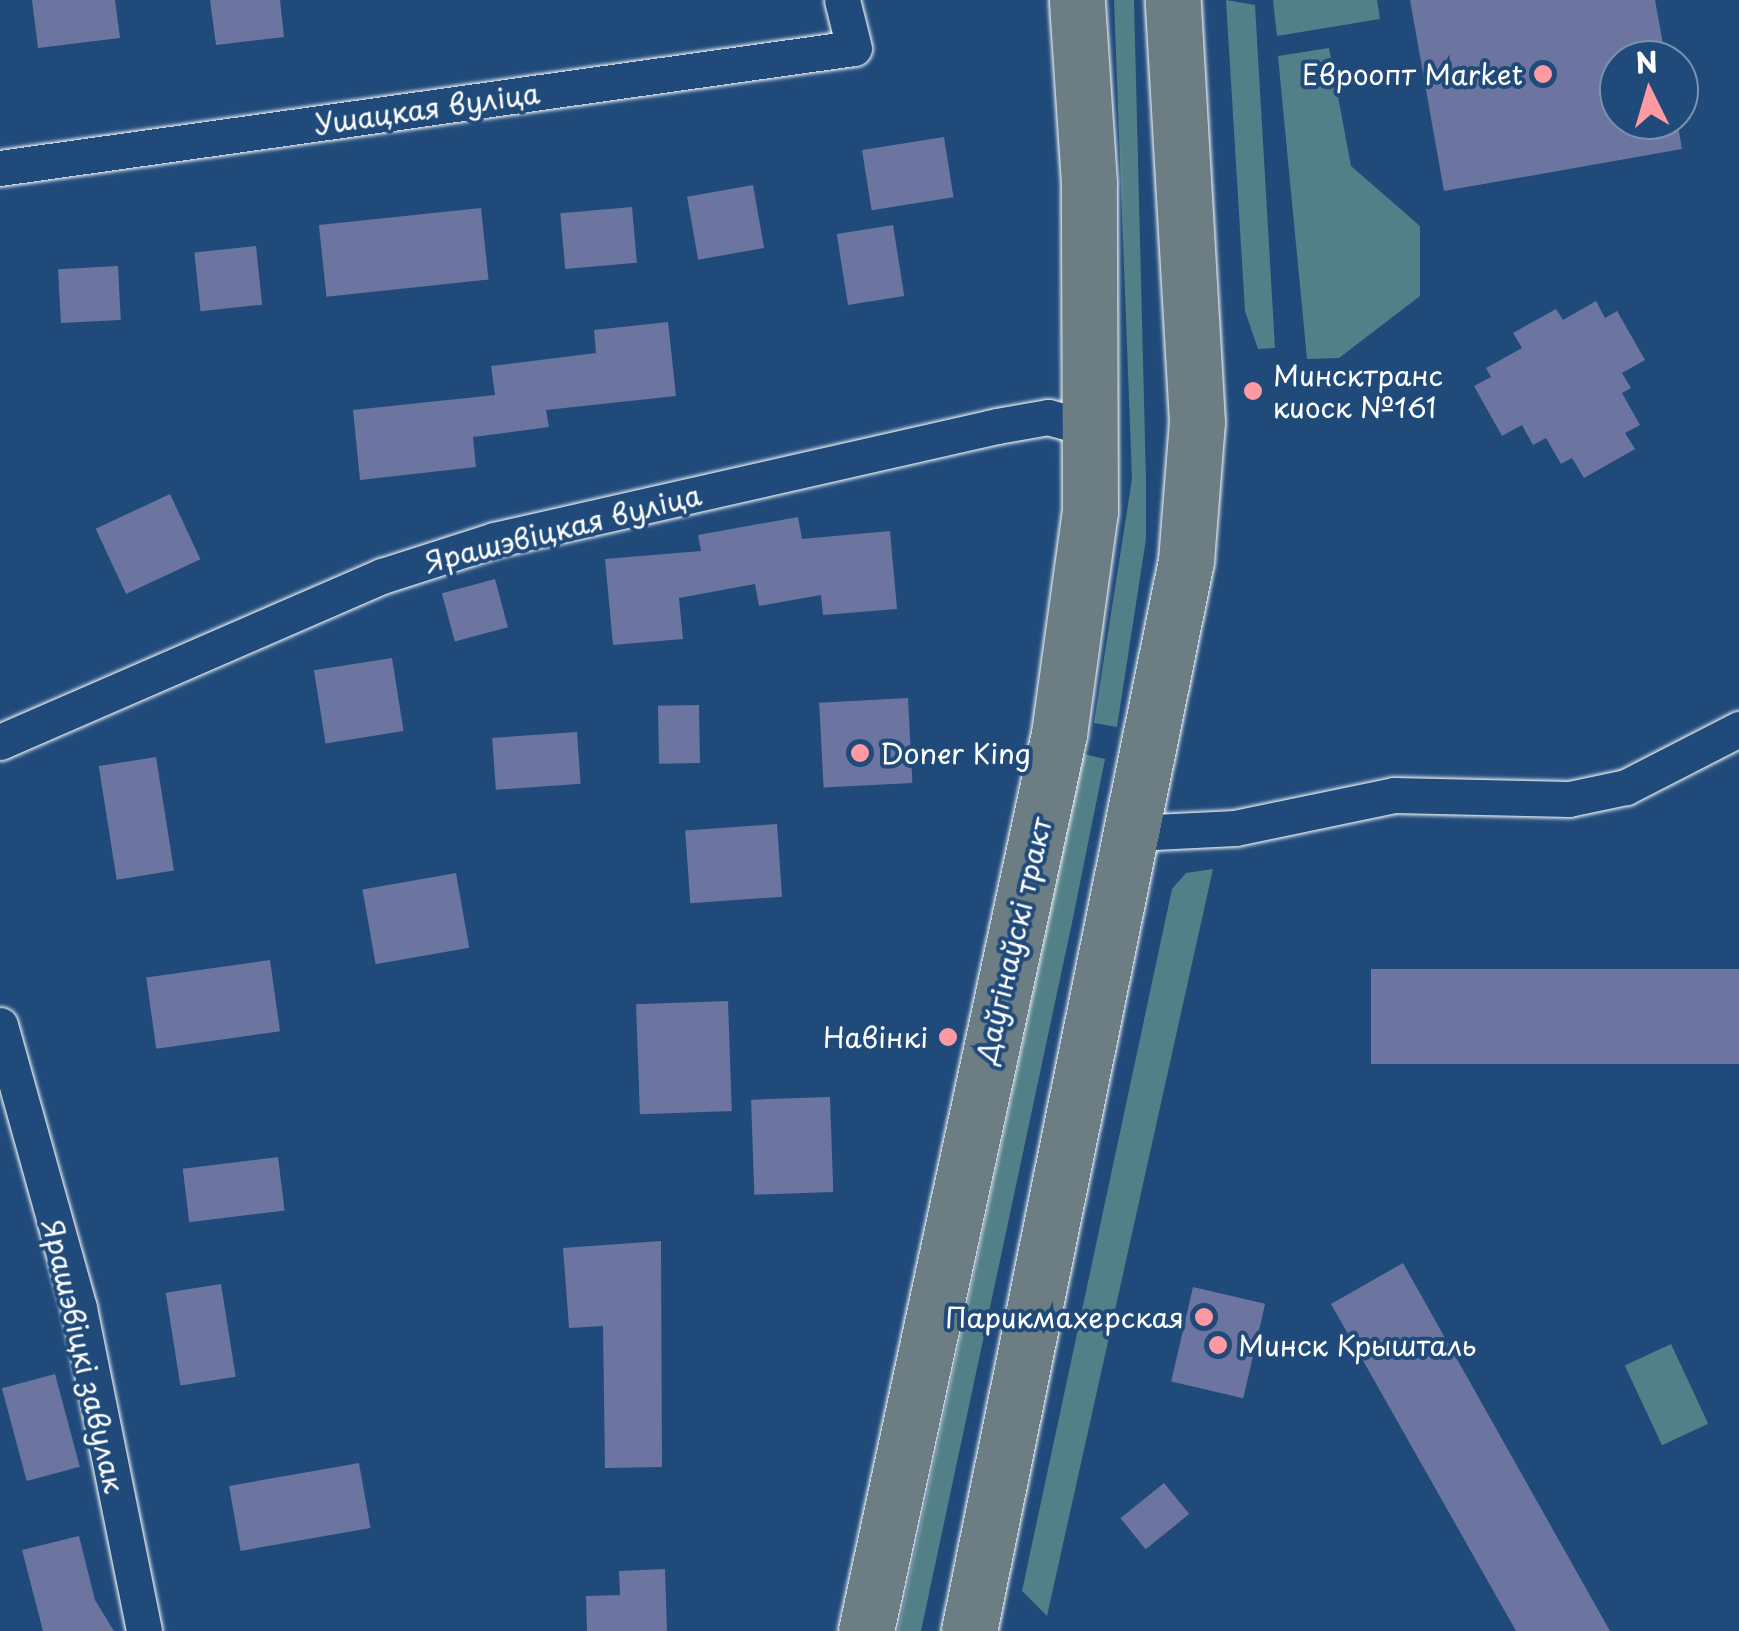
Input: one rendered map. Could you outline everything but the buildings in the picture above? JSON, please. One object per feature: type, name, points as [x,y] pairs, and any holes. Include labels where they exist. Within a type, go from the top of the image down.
[{"type":"main road","name":"Даўгінаўскі тракт","points":[[866,1631],[1059,734],[1090,511],[1089,184],[1078,0]]},
{"type":"main road","points":[[970,1631],[1186,561],[1198,422],[1173,0]]},
{"type":"street","name":"Ушацкая вуліца","points":[[0,168],[854,48],[842,0]]},
{"type":"street","name":"Ярашэвіцкая вуліца","points":[[0,742],[382,576],[494,540],[998,426],[1048,417],[1092,429]]},
{"type":"street","points":[[1134,833],[1235,828],[1394,796],[1568,799],[1626,787],[1739,730]]},
{"type":"street","name":"Ярашэвіцкі завулак","points":[[0,1024],[80,1308],[144,1631]]},
{"type":"green space","points":[[1114,0],[1134,0],[1146,480],[1146,539],[1117,727],[1094,723],[1132,479]]},
{"type":"green space","points":[[1226,0],[1255,5],[1275,348],[1258,349],[1245,311]]},
{"type":"green space","points":[[1273,0],[1377,0],[1380,19],[1277,36]]},
{"type":"green space","points":[[1329,48],[1351,166],[1420,226],[1420,296],[1339,358],[1307,359],[1278,56]]},
{"type":"green space","points":[[1084,754],[1105,759],[1073,918],[921,1631],[898,1631]]},
{"type":"green space","points":[[1213,869],[1047,1616],[1022,1591],[1172,889],[1186,873]]},
{"type":"green space","points":[[1671,1344],[1708,1424],[1662,1445],[1625,1366]]},
{"type":"place","name":"Евроопт Market","points":[[1543,74]]},
{"type":"place","name":"Минсктранс киоск №161","points":[[1253,391]]},
{"type":"place","name":"Doner King","points":[[860,753]]},
{"type":"place","name":"Навінкі","points":[[948,1037]]},
{"type":"place","name":"Парикмахерская","points":[[1204,1317]]},
{"type":"place","name":"Минск Крышталь","points":[[1218,1345]]}]
